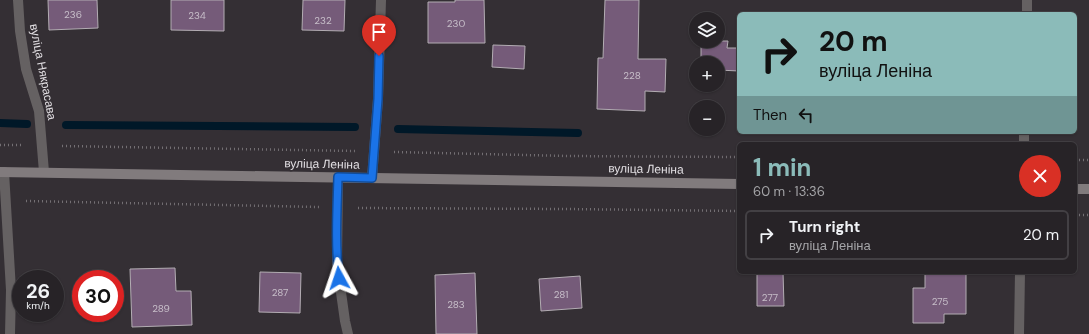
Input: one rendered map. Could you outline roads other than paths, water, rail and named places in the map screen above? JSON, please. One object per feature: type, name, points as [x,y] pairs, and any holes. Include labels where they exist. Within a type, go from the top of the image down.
[{"type":"main road","name":"вуліца Леніна","points":[[2,172],[737,184]]},
{"type":"main road","points":[[1077,189],[1089,189]]},
{"type":"street","name":"вуліца Някрасава","points":[[18,0],[20,31],[26,69],[39,111],[44,172]]},
{"type":"street","points":[[372,178],[378,99],[381,0]]},
{"type":"street","points":[[1027,0],[1027,12]]},
{"type":"street","points":[[2,172],[6,201],[11,290],[10,334]]},
{"type":"street","points":[[338,177],[338,264],[348,334]]},
{"type":"street","points":[[1019,334],[1020,274]]},
{"type":"waterway","points":[[0,123],[27,124]]},
{"type":"waterway","points":[[66,125],[355,127]]},
{"type":"waterway","points":[[398,129],[578,133]]}]
